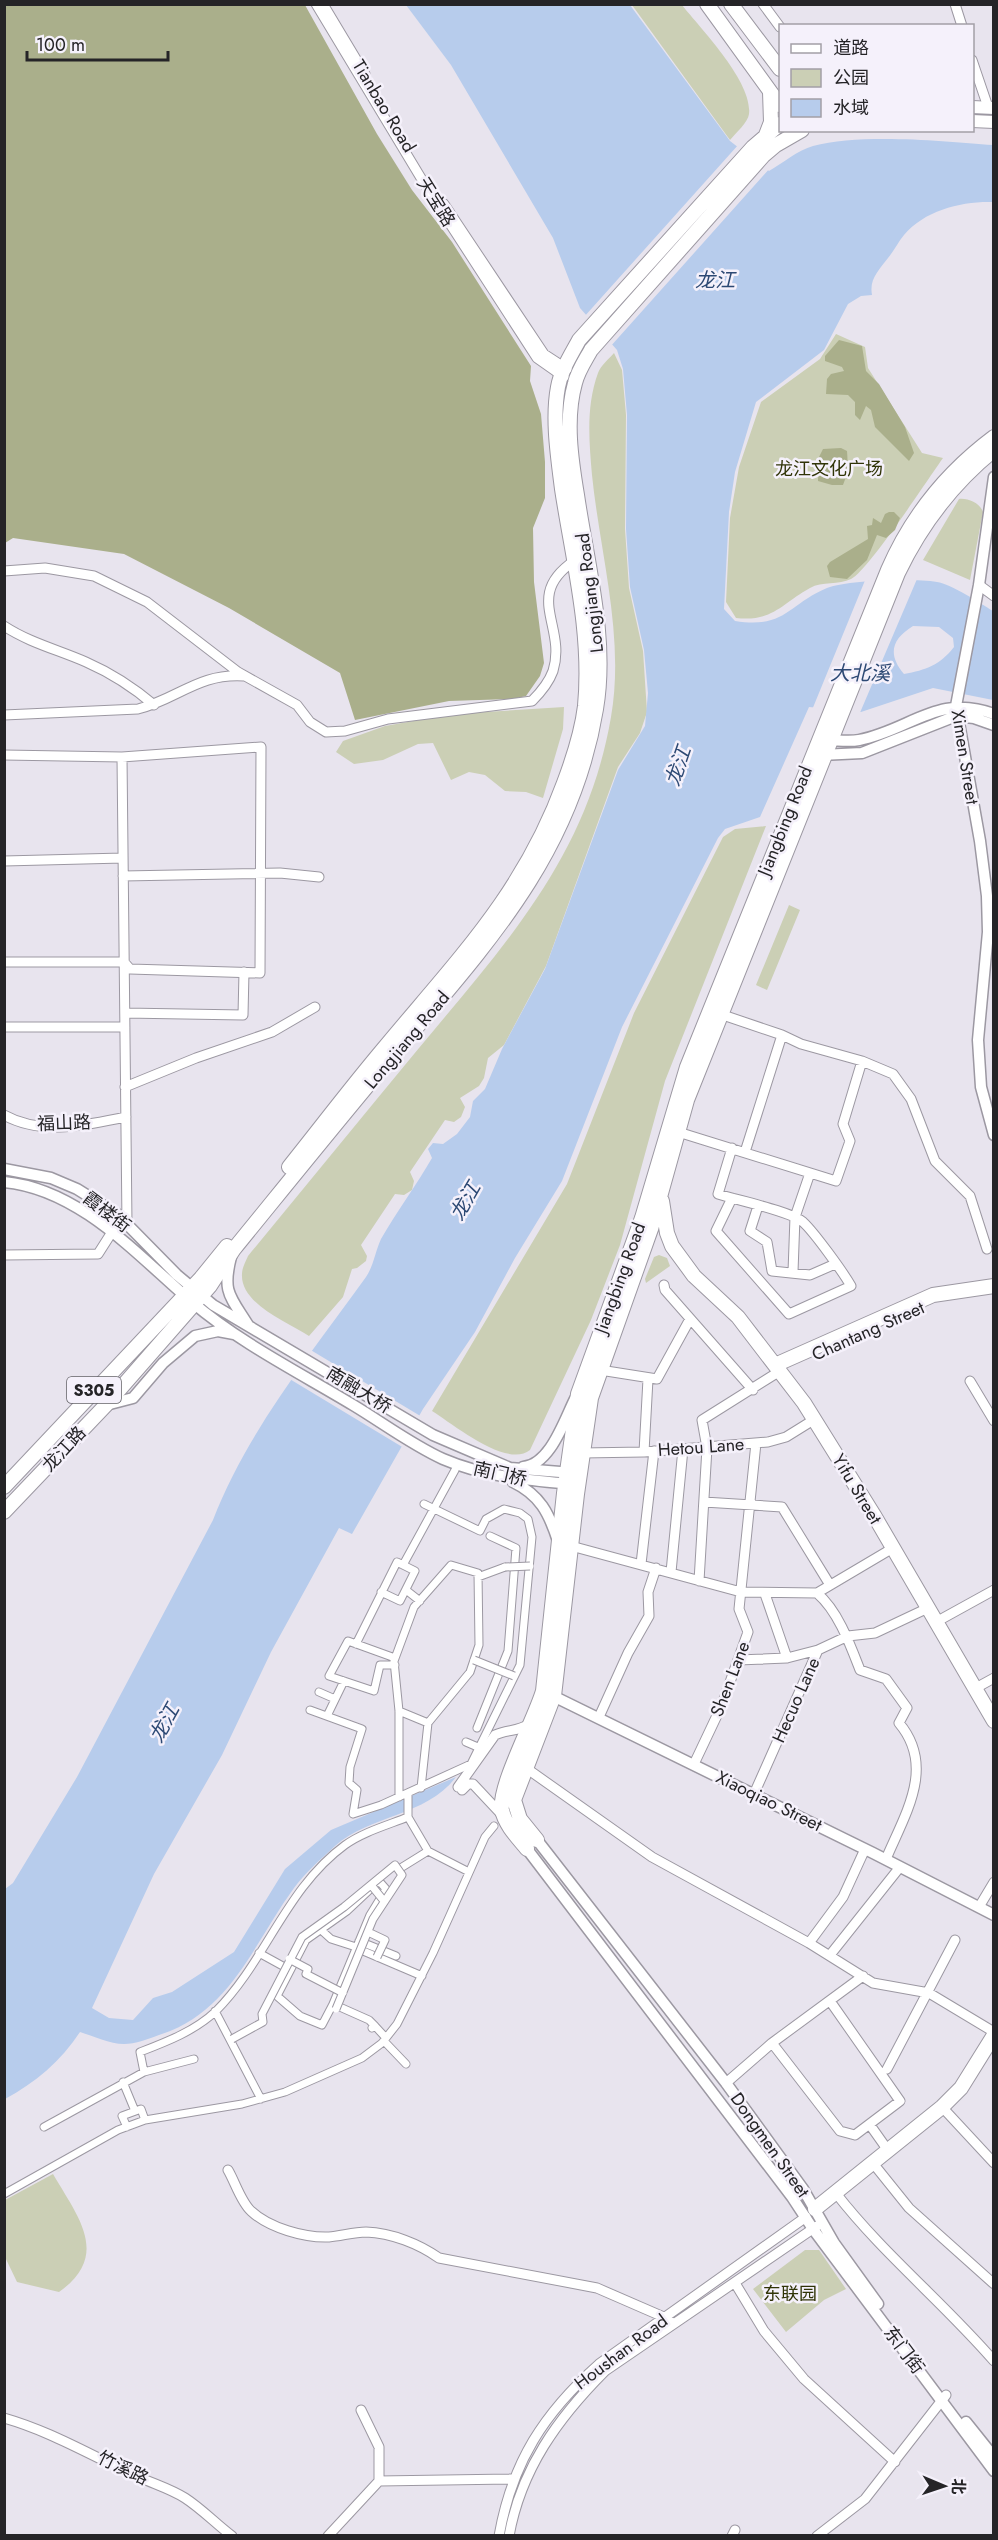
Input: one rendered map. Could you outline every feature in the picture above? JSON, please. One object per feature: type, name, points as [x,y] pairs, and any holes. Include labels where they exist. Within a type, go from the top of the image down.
[{"type":"main road","points":[[707,4],[766,82],[779,103]]},
{"type":"main road","points":[[731,4],[779,68]]},
{"type":"main road","points":[[765,135],[772,112],[771,94],[766,82]]},
{"type":"main road","points":[[974,107],[991,107]]},
{"type":"main road","points":[[974,121],[993,122]]},
{"type":"main road","name":"Longjiang Road","points":[[192,1295],[234,1249],[486,945],[533,879],[565,816],[582,768],[594,717],[598,669],[595,615],[571,454],[570,405],[576,379],[591,350],[758,152],[765,135],[779,125]]},
{"type":"main road","name":"Longjiang Road","points":[[192,1295],[385,1046],[456,964],[530,862],[554,810],[570,765],[584,709],[586,642],[558,456],[556,397],[562,371],[579,340],[758,152],[796,132]]},
{"type":"main road","points":[[893,572],[909,530],[930,499],[956,468],[993,437]]},
{"type":"main road","points":[[893,572],[933,514],[965,475],[993,450]]},
{"type":"main road","name":"Jiangbing Road","points":[[532,1845],[515,1809],[514,1800],[548,1694],[572,1479],[578,1394],[642,1218],[687,1067],[893,572]]},
{"type":"main road","name":"Jiangbing Road","points":[[572,1479],[582,1453],[591,1398],[661,1196],[678,1132],[818,755]]},
{"type":"main road","name":"Yifu Street","points":[[661,1196],[667,1233],[672,1246],[694,1276],[738,1317],[815,1419],[993,1721]]},
{"type":"main road","points":[[778,1368],[933,1295],[993,1286]]},
{"type":"main road","name":"Chantang Street","points":[[778,1368],[913,1309],[935,1302],[993,1293]]},
{"type":"main road","name":"龙江路","points":[[4,1512],[106,1405],[192,1295]]},
{"type":"main road","name":"龙江路","points":[[4,1486],[192,1295]]},
{"type":"main road","name":"Jiangbing Road","points":[[532,1845],[509,1823],[502,1811],[505,1786],[533,1721],[548,1694]]},
{"type":"main road","points":[[810,2213],[942,2107],[961,2088],[993,2033]]},
{"type":"street","name":"天宝路","points":[[316,4],[430,193],[537,358],[576,379]]},
{"type":"street","name":"Tianbao Road","points":[[323,4],[435,190],[544,354],[562,371]]},
{"type":"street","points":[[763,4],[779,26]]},
{"type":"street","points":[[955,4],[960,24]]},
{"type":"street","points":[[974,65],[991,107]]},
{"type":"street","points":[[956,707],[978,589],[993,477]]},
{"type":"street","points":[[4,571],[45,568],[94,576],[147,602],[246,676],[297,705],[310,722],[326,732],[345,730],[388,718],[532,701],[553,672],[555,652],[548,604],[550,584],[556,573],[574,561]]},
{"type":"street","points":[[978,589],[993,596]]},
{"type":"street","points":[[4,626],[21,636],[86,662],[120,679],[154,705]]},
{"type":"street","points":[[4,715],[109,711],[154,705],[189,686],[228,675],[246,676]]},
{"type":"street","points":[[956,707],[974,718],[993,725]]},
{"type":"street","points":[[818,755],[862,753],[956,707]]},
{"type":"street","points":[[824,740],[862,740],[956,707],[976,708],[993,714]]},
{"type":"street","name":"Ximen Street","points":[[956,707],[980,841],[987,896],[988,932],[978,1040],[993,1135]]},
{"type":"street","points":[[4,755],[122,757],[261,747],[260,973],[130,969],[124,962],[4,962]]},
{"type":"street","points":[[122,757],[127,1224]]},
{"type":"street","points":[[4,861],[123,858]]},
{"type":"street","points":[[123,876],[279,873],[319,877]]},
{"type":"street","points":[[125,1013],[243,1015],[244,972]]},
{"type":"street","points":[[125,1087],[205,1054],[272,1032],[315,1007]]},
{"type":"street","points":[[720,1014],[782,1035],[801,1044],[862,1061],[893,1074],[911,1099],[935,1161],[970,1196],[987,1249]]},
{"type":"street","points":[[4,1027],[125,1027]]},
{"type":"street","points":[[745,1152],[782,1035]]},
{"type":"street","points":[[678,1132],[836,1180],[850,1141],[843,1124],[862,1061]]},
{"type":"street","name":"福山路","points":[[4,1115],[30,1125],[54,1127],[81,1126],[126,1117]]},
{"type":"street","points":[[732,1148],[718,1194],[732,1198],[795,1217],[802,1221],[835,1264],[841,1268],[850,1286],[789,1314],[716,1231],[732,1198]]},
{"type":"street","name":"霞楼街","points":[[4,1169],[51,1178],[77,1189],[117,1214],[192,1295]]},
{"type":"street","points":[[793,1272],[795,1217],[810,1173]]},
{"type":"street","name":"霞楼街","points":[[4,1182],[43,1190],[112,1232],[192,1295]]},
{"type":"street","points":[[758,1206],[750,1231],[767,1242],[772,1271],[810,1275],[835,1264]]},
{"type":"street","points":[[4,1255],[98,1254],[112,1232]]},
{"type":"street","points":[[234,1249],[227,1277],[227,1292],[250,1328]]},
{"type":"street","points":[[663,1285],[753,1390]]},
{"type":"street","points":[[192,1295],[250,1328]]},
{"type":"street","points":[[192,1295],[237,1334]]},
{"type":"street","points":[[600,1370],[657,1379],[690,1319]]},
{"type":"street","name":"南融大桥","points":[[250,1328],[433,1435]]},
{"type":"street","points":[[106,1405],[133,1398],[164,1363],[195,1336],[218,1331],[237,1334]]},
{"type":"street","name":"南融大桥","points":[[237,1334],[276,1360],[425,1448]]},
{"type":"street","points":[[699,1581],[707,1448],[702,1420],[753,1390],[778,1368]]},
{"type":"street","points":[[641,1564],[649,1451],[648,1379]]},
{"type":"street","points":[[970,1381],[993,1421]]},
{"type":"street","points":[[508,1473],[531,1466],[544,1455],[578,1394]]},
{"type":"street","name":"Hetou Lane","points":[[582,1453],[707,1448],[756,1443],[786,1437],[815,1419]]},
{"type":"street","name":"南门桥","points":[[433,1435],[508,1473]]},
{"type":"street","name":"Shen Lane","points":[[694,1764],[721,1707],[748,1632],[739,1609],[756,1443]]},
{"type":"street","name":"南门桥","points":[[425,1448],[443,1459],[508,1473],[572,1479]]},
{"type":"street","points":[[671,1572],[683,1449]]},
{"type":"street","points":[[403,1565],[455,1470]]},
{"type":"street","points":[[508,1473],[540,1500],[565,1545],[741,1592],[817,1593],[893,1548]]},
{"type":"street","points":[[704,1502],[783,1508],[830,1585]]},
{"type":"street","points":[[310,1710],[362,1729],[350,1767],[349,1783],[357,1790],[353,1814],[408,1794],[471,1764],[480,1748],[520,1665],[532,1537],[528,1519],[520,1513],[504,1509],[486,1519],[480,1531],[424,1504]]},
{"type":"street","points":[[477,1728],[508,1652],[516,1548],[490,1536]]},
{"type":"street","points":[[356,1644],[381,1592],[397,1562],[414,1571],[400,1601],[381,1592]]},
{"type":"street","points":[[399,1797],[399,1711],[395,1661],[414,1607],[451,1565],[478,1574],[479,1645],[470,1672],[429,1723],[421,1788]]},
{"type":"street","points":[[478,1577],[505,1567],[530,1566]]},
{"type":"street","points":[[599,1717],[628,1653],[649,1616],[648,1592],[656,1568]]},
{"type":"street","points":[[406,1590],[420,1601]]},
{"type":"street","points":[[936,1622],[993,1590]]},
{"type":"street","points":[[817,1593],[826,1600],[834,1618],[848,1636],[860,1670],[886,1679],[907,1708],[899,1723],[909,1735],[917,1760],[917,1783],[886,1859]]},
{"type":"street","points":[[765,1594],[787,1658]]},
{"type":"street","name":"Hecuo Lane","points":[[754,1794],[818,1650],[848,1636],[875,1633],[928,1608]]},
{"type":"street","points":[[348,1641],[395,1661],[380,1665],[374,1691],[329,1676],[348,1641]]},
{"type":"street","points":[[738,1660],[787,1658],[818,1650]]},
{"type":"street","points":[[474,1660],[514,1676]]},
{"type":"street","points":[[974,1689],[993,1678]]},
{"type":"street","points":[[327,1716],[344,1681]]},
{"type":"street","points":[[320,1692],[335,1698]]},
{"type":"street","name":"Xiaoqiao Street","points":[[548,1694],[886,1859],[993,1915]]},
{"type":"street","points":[[399,1711],[429,1723]]},
{"type":"street","points":[[509,1823],[473,1784],[460,1788],[495,1735],[504,1730],[521,1730],[533,1721]]},
{"type":"street","points":[[466,1742],[480,1748]]},
{"type":"street","points":[[526,1768],[652,1857],[809,1943],[873,1983],[929,1993],[993,2033]]},
{"type":"street","points":[[408,1794],[408,1817],[420,1842],[428,1851],[469,1872]]},
{"type":"street","points":[[144,2072],[140,2052],[175,2039],[216,2011],[259,1953],[294,1896],[345,1845],[408,1817]]},
{"type":"street","points":[[4,2194],[127,2127],[145,2120],[261,2099],[304,2085],[362,2058],[385,2039],[397,2024],[422,1976],[485,1837],[494,1826]]},
{"type":"street","name":"Dongmen Street","points":[[532,1845],[726,2083],[818,2226]]},
{"type":"street","name":"Dongmen Street","points":[[532,1845],[810,2213]]},
{"type":"street","points":[[809,1943],[843,1897],[865,1849]]},
{"type":"street","points":[[399,1869],[428,1851]]},
{"type":"street","points":[[232,2039],[263,2022],[262,2014],[302,1937],[395,1865],[402,1875],[384,1901],[359,1946],[343,1993],[334,2007],[322,2025],[300,2016],[277,1996],[306,1940],[346,1911],[379,1881],[386,1889],[359,1946],[334,2007]]},
{"type":"street","points":[[830,1955],[900,1867]]},
{"type":"street","points":[[979,1907],[993,1882]]},
{"type":"street","points":[[371,1885],[384,1901]]},
{"type":"street","points":[[320,1929],[331,1939],[359,1946],[422,1976]]},
{"type":"street","points":[[368,1932],[385,1940],[377,1957]]},
{"type":"street","points":[[887,2068],[929,1993],[955,1940]]},
{"type":"street","points":[[359,1946],[377,1957],[392,1960]]},
{"type":"street","points":[[392,1960],[400,1948]]},
{"type":"street","points":[[259,1953],[290,1970]]},
{"type":"street","points":[[289,1959],[308,1969],[306,1974],[343,1993]]},
{"type":"street","points":[[726,2083],[772,2043],[863,1976]]},
{"type":"street","points":[[772,2043],[840,2131],[855,2135],[870,2125],[900,2101],[830,2001]]},
{"type":"street","points":[[334,2007],[373,2029],[375,2026],[406,2064]]},
{"type":"street","points":[[216,2011],[261,2099]]},
{"type":"street","points":[[44,2127],[144,2072],[194,2059]]},
{"type":"street","points":[[123,2082],[135,2111]]},
{"type":"street","points":[[942,2107],[993,2163]]},
{"type":"street","points":[[127,2127],[122,2116],[141,2109],[145,2120]]},
{"type":"street","points":[[870,2125],[887,2149]]},
{"type":"street","points":[[872,2162],[909,2208],[993,2284]]},
{"type":"street","points":[[228,2170],[250,2211],[267,2222],[294,2232],[329,2237],[366,2232],[397,2238],[424,2248],[439,2258],[597,2288],[670,2321]]},
{"type":"street","points":[[835,2192],[863,2228],[895,2262],[941,2302],[993,2361]]},
{"type":"street","name":"Houshan Road","points":[[509,2535],[513,2515],[531,2465],[561,2419],[605,2371],[810,2213]]},
{"type":"street","name":"Houshan Road","points":[[499,2535],[514,2479],[527,2450],[547,2417],[571,2390],[599,2364],[735,2283],[818,2226]]},
{"type":"street","name":"东门街","points":[[818,2226],[944,2398],[993,2471]]},
{"type":"street","points":[[735,2283],[764,2331],[804,2379],[895,2462]]},
{"type":"street","points":[[817,2535],[866,2499],[944,2398],[993,2457]]},
{"type":"street","points":[[328,2535],[379,2481],[379,2447],[361,2410]]},
{"type":"street","name":"竹溪路","points":[[4,2418],[33,2426],[138,2477],[166,2488],[186,2499],[232,2535]]},
{"type":"street","points":[[379,2481],[514,2479]]},
{"type":"green space","points":[[5,5],[305,5],[377,134],[412,190],[452,242],[531,366],[530,381],[541,414],[545,462],[545,498],[533,528],[534,582],[544,663],[540,676],[526,696],[513,699],[449,701],[355,720],[340,673],[229,608],[124,554],[13,538],[5,543]]},
{"type":"green space","points":[[632,5],[682,5],[735,72],[748,101],[749,114],[744,124],[730,140]]},
{"type":"green space","name":"龙江文化广场","points":[[836,334],[865,347],[868,368],[922,453],[943,458],[884,543],[851,579],[815,586],[768,614],[749,619],[736,618],[726,602],[730,518],[739,467],[761,402],[820,359]]},
{"type":"green space","points":[[839,340],[862,346],[866,371],[879,384],[905,427],[914,453],[909,461],[875,427],[871,410],[866,406],[860,420],[855,415],[855,402],[848,395],[826,394],[827,379],[831,374],[844,371],[842,367],[825,361],[825,356]]},
{"type":"green space","points":[[614,353],[622,370],[626,415],[625,529],[629,588],[643,651],[647,712],[640,733],[618,767],[546,966],[504,1045],[488,1058],[484,1078],[479,1086],[460,1098],[465,1107],[461,1117],[454,1122],[445,1120],[410,1172],[414,1181],[412,1190],[404,1195],[395,1194],[361,1245],[367,1256],[366,1261],[352,1269],[343,1297],[309,1336],[267,1311],[249,1294],[243,1285],[242,1274],[248,1256],[512,934],[539,896],[563,856],[583,813],[599,767],[611,717],[615,687],[615,657],[610,596],[592,475],[589,423],[594,385],[598,373]]},
{"type":"green space","points":[[841,448],[847,451],[847,473],[843,485],[818,481],[819,457],[823,449]]},
{"type":"green space","points":[[959,499],[973,502],[983,512],[970,580],[923,560]]},
{"type":"green space","points":[[894,512],[900,518],[895,530],[886,538],[877,535],[867,560],[847,579],[830,577],[827,566],[830,562],[868,539],[867,526],[872,525],[873,518],[881,523],[885,514]]},
{"type":"green space","points":[[564,707],[563,729],[543,798],[526,792],[505,791],[485,775],[469,772],[451,780],[433,743],[418,744],[383,760],[354,764],[336,752],[343,741],[385,726],[453,714]]},
{"type":"green space","points":[[766,826],[665,1081],[620,1245],[591,1320],[530,1450],[520,1454],[508,1454],[494,1449],[466,1434],[432,1411],[567,1184],[634,1013],[723,837],[735,829]]},
{"type":"green space","points":[[789,905],[800,910],[767,990],[756,985]]},
{"type":"green space","points":[[659,1255],[667,1258],[670,1266],[646,1283],[645,1279],[654,1257]]},
{"type":"green space","points":[[53,2174],[80,2220],[87,2250],[84,2264],[75,2278],[59,2292],[17,2282],[5,2257],[5,2200]]},
{"type":"green space","name":"东联园","points":[[805,2250],[819,2250],[846,2289],[824,2300],[786,2332],[753,2289]]},
{"type":"water","name":"龙江","points":[[406,5],[630,5],[730,141],[769,171],[807,148],[832,142],[902,139],[993,145],[993,202],[957,205],[933,213],[913,226],[876,275],[871,289],[872,295],[861,296],[848,304],[824,350],[756,402],[735,472],[729,512],[724,609],[735,621],[752,623],[786,614],[814,594],[837,585],[897,580],[943,583],[993,611],[993,700],[933,688],[861,712],[809,707],[760,817],[725,829],[718,838],[622,1027],[562,1181],[515,1258],[475,1332],[423,1409],[352,1534],[339,1528],[271,1652],[222,1755],[154,1874],[92,2008],[109,2018],[133,2020],[153,1998],[172,1992],[234,1952],[285,1869],[331,1830],[456,1777],[430,1800],[365,1828],[335,1846],[298,1883],[238,1974],[205,2010],[184,2024],[133,2043],[113,2043],[80,2032],[47,2070],[27,2086],[5,2099],[5,1889],[13,1883],[77,1777],[262,1424],[302,1364],[366,1277],[381,1239],[432,1158],[428,1149],[433,1143],[443,1144],[457,1134],[470,1117],[473,1101],[485,1089],[502,1049],[545,969],[618,770],[645,726],[648,693],[644,650],[630,587],[626,529],[627,415],[623,369],[617,350],[580,308],[553,238],[451,65]],"holes":[[[913,626],[939,627],[953,638],[954,647],[932,666],[904,674],[895,660],[894,653],[894,647],[900,636]]]},
{"type":"pier","points":[[739,144],[771,167],[610,347],[584,317]]},
{"type":"pier","points":[[866,578],[917,579],[859,715],[812,710]]},
{"type":"pier","points":[[309,1349],[422,1417],[404,1448],[288,1378]]},
{"type":"water label","name":"大北溪","points":[[860,673]]}]
